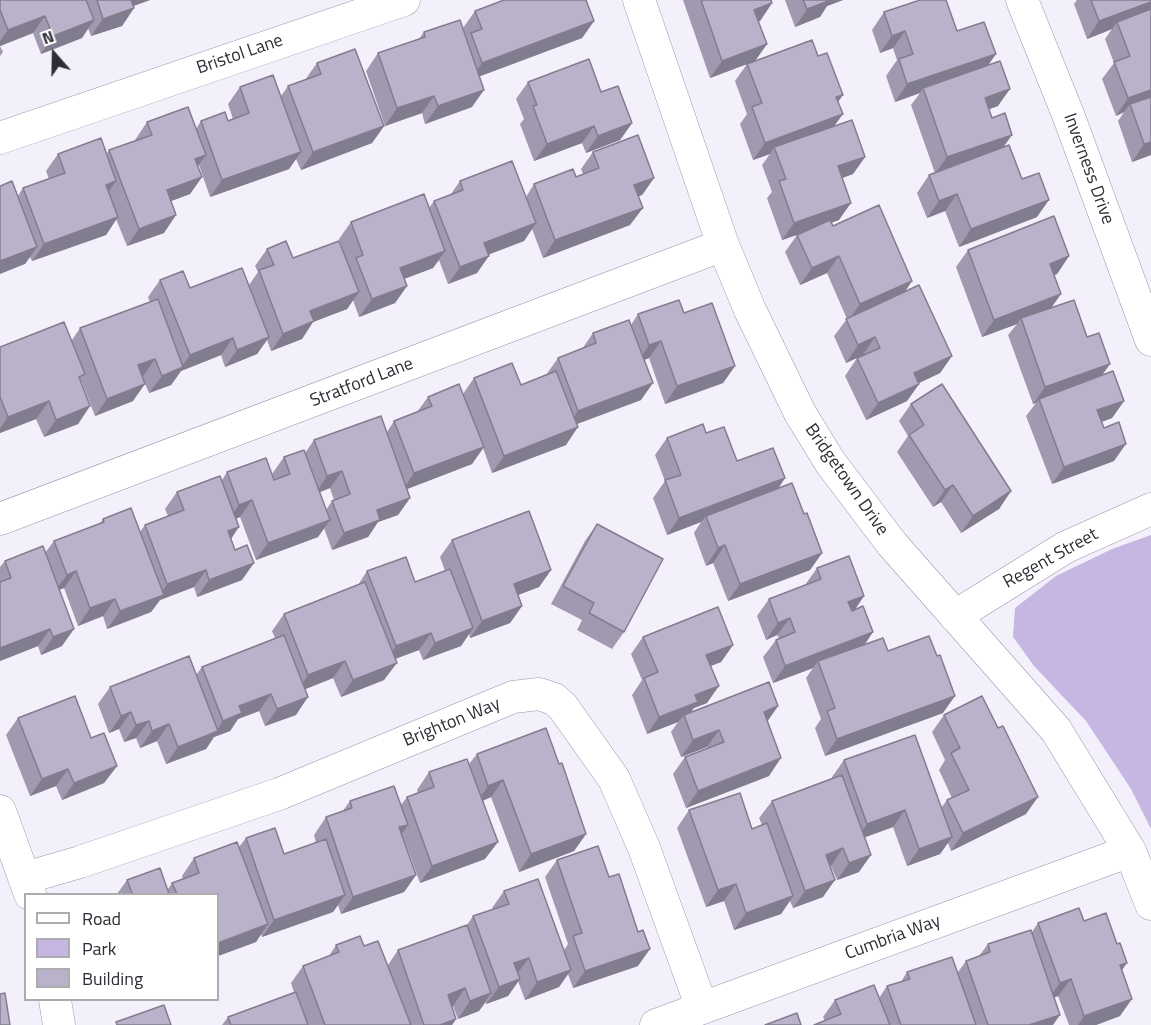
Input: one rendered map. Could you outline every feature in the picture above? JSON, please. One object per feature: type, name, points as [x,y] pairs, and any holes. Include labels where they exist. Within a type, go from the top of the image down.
[{"type":"street","name":"Bristol Lane","points":[[0,138],[404,0]]},
{"type":"street","name":"Bridgetown Drive","points":[[639,0],[723,245],[750,310],[800,413],[830,462],[892,544],[1056,730],[1130,851],[1151,903]]},
{"type":"street","name":"Inverness Drive","points":[[1022,0],[1069,117],[1151,340]]},
{"type":"street","name":"Stratford Lane","points":[[0,519],[723,245]]},
{"type":"street","name":"Regent Street","points":[[955,616],[1066,547],[1151,509]]},
{"type":"street","name":"Brighton Way","points":[[28,886],[80,862],[279,794],[513,698],[539,694],[554,699],[563,707],[614,779],[644,848],[702,1008]]},
{"type":"street","points":[[0,811],[28,886]]},
{"type":"street","name":"Cumbria Way","points":[[656,1025],[1130,851]]},
{"type":"street","points":[[56,1001],[59,1025]]},
{"type":"green space","points":[[1151,535],[1151,829],[1131,789],[1086,721],[1034,666],[1013,637],[1015,608],[1056,576],[1112,549]]},
{"type":"building","points":[[0,0],[86,0],[94,20],[53,36],[45,16],[8,30],[0,10]]},
{"type":"building","points":[[97,0],[131,0],[134,8],[103,19]]},
{"type":"building","points":[[504,0],[586,0],[594,21],[482,63],[471,33],[482,29],[475,11]]},
{"type":"building","points":[[701,0],[771,0],[772,3],[754,10],[767,44],[722,61]]},
{"type":"building","points":[[803,0],[831,0],[807,9]]},
{"type":"building","points":[[920,0],[946,0],[957,31],[984,22],[996,54],[907,84],[899,59],[913,54],[905,31],[892,36],[884,12]]},
{"type":"building","points":[[1091,0],[1151,0],[1151,2],[1099,21]]},
{"type":"building","points":[[1151,9],[1151,90],[1128,98],[1114,62],[1130,56],[1117,22]]},
{"type":"building","points":[[460,20],[484,90],[438,106],[434,96],[397,108],[378,53],[425,37],[424,32]]},
{"type":"building","points":[[812,40],[818,56],[827,53],[843,95],[836,97],[843,114],[765,143],[752,107],[762,103],[747,64]]},
{"type":"building","points":[[355,49],[384,126],[313,152],[288,86],[321,74],[317,63]]},
{"type":"building","points":[[589,59],[601,92],[618,86],[632,123],[598,136],[594,126],[547,144],[533,106],[537,105],[528,82]]},
{"type":"building","points":[[1000,61],[1010,89],[985,98],[992,118],[1005,113],[1012,135],[947,157],[923,88]]},
{"type":"building","points":[[273,75],[301,152],[222,180],[201,121],[225,112],[228,121],[249,113],[240,87]]},
{"type":"building","points":[[1151,97],[1151,142],[1144,144],[1130,104]]},
{"type":"building","points":[[188,107],[206,155],[195,159],[202,177],[167,190],[176,215],[139,229],[109,150],[152,135],[147,122]]},
{"type":"building","points":[[852,120],[865,157],[838,166],[851,203],[794,223],[779,181],[786,179],[774,147]]},
{"type":"building","points":[[638,135],[654,178],[634,185],[643,208],[555,240],[534,184],[573,169],[576,177],[599,168],[593,152]]},
{"type":"building","points":[[101,138],[116,181],[106,185],[118,217],[44,244],[23,188],[65,173],[58,154]]},
{"type":"building","points":[[1009,145],[1022,179],[1039,173],[1049,200],[971,229],[957,194],[939,201],[929,175]]},
{"type":"building","points":[[512,161],[536,223],[484,243],[489,256],[460,267],[434,201],[463,190],[460,181]]},
{"type":"building","points":[[12,181],[37,247],[0,261],[0,186]]},
{"type":"building","points":[[424,194],[445,251],[400,268],[407,286],[372,299],[356,258],[363,255],[351,222]]},
{"type":"building","points":[[879,205],[912,281],[860,304],[839,256],[812,268],[797,235],[830,220],[833,226]]},
{"type":"building","points":[[1054,216],[1069,256],[1050,264],[1061,294],[994,320],[968,250]]},
{"type":"building","points":[[286,241],[293,258],[339,241],[359,292],[310,311],[314,321],[283,334],[259,270],[274,265],[267,249]]},
{"type":"building","points":[[242,268],[269,337],[237,350],[233,338],[190,355],[160,280],[183,271],[190,288]]},
{"type":"building","points":[[919,285],[952,356],[914,373],[919,384],[878,403],[857,358],[880,348],[875,337],[858,345],[846,319]]},
{"type":"building","points":[[158,299],[183,367],[162,376],[155,359],[138,365],[145,384],[107,399],[80,328]]},
{"type":"building","points":[[679,300],[684,313],[712,303],[735,366],[677,386],[661,341],[649,345],[638,314]]},
{"type":"building","points":[[1074,300],[1087,337],[1099,333],[1110,364],[1045,387],[1021,318]]},
{"type":"building","points":[[629,320],[653,383],[578,411],[558,358],[596,343],[593,333]]},
{"type":"building","points":[[64,322],[85,374],[79,377],[90,406],[56,420],[49,401],[8,417],[0,397],[0,347]]},
{"type":"building","points":[[512,363],[521,385],[556,371],[578,427],[504,456],[474,378]]},
{"type":"building","points":[[1113,371],[1124,401],[1097,410],[1104,428],[1119,422],[1126,444],[1064,467],[1039,399]]},
{"type":"building","points":[[459,384],[484,447],[414,473],[394,421],[432,406],[428,397]]},
{"type":"building","points":[[942,384],[1011,491],[973,516],[953,485],[945,490],[909,435],[924,425],[911,404]]},
{"type":"building","points":[[381,416],[410,498],[377,510],[380,520],[344,533],[332,501],[350,494],[342,471],[327,476],[314,440]]},
{"type":"building","points":[[703,424],[706,433],[724,427],[737,461],[773,448],[785,478],[679,518],[665,480],[681,475],[667,438]]},
{"type":"building","points":[[304,450],[330,520],[268,543],[252,500],[239,505],[227,472],[266,458],[274,480],[290,474],[284,457]]},
{"type":"building","points":[[220,476],[239,527],[228,531],[235,550],[247,545],[254,563],[209,580],[206,570],[167,584],[145,525],[184,510],[177,492]]},
{"type":"building","points":[[792,483],[804,514],[807,513],[822,553],[740,584],[725,545],[718,548],[706,516]]},
{"type":"building","points":[[131,508],[164,595],[120,611],[115,599],[90,608],[76,571],[67,575],[54,541],[104,522],[103,519]]},
{"type":"building","points":[[529,511],[551,570],[514,584],[522,606],[482,621],[452,540]]},
{"type":"building","points":[[597,524],[663,559],[624,632],[589,613],[594,603],[563,586]]},
{"type":"building","points":[[43,546],[74,629],[53,637],[50,629],[0,648],[0,582],[11,578],[5,561]]},
{"type":"building","points":[[849,556],[864,596],[848,602],[852,611],[863,606],[873,632],[785,666],[776,640],[795,632],[790,618],[778,623],[769,599],[821,579],[817,568]]},
{"type":"building","points":[[406,557],[415,582],[450,569],[473,628],[435,643],[431,633],[396,646],[367,571]]},
{"type":"building","points":[[365,582],[397,663],[353,680],[345,661],[308,675],[284,614]]},
{"type":"building","points":[[718,607],[733,645],[706,655],[719,686],[695,695],[698,702],[659,717],[644,678],[658,672],[643,637]]},
{"type":"building","points":[[284,635],[308,697],[277,709],[271,694],[239,706],[242,713],[223,721],[202,667]]},
{"type":"building","points":[[929,636],[937,656],[940,655],[955,696],[837,739],[827,711],[835,708],[818,661],[883,638],[888,651]]},
{"type":"building","points":[[189,656],[218,731],[178,747],[169,724],[152,731],[149,721],[136,725],[131,712],[121,716],[110,687]]},
{"type":"building","points":[[769,682],[778,706],[764,712],[781,758],[698,791],[685,757],[724,742],[719,730],[693,740],[684,715]]},
{"type":"building","points":[[75,696],[91,738],[104,733],[117,766],[74,783],[68,769],[42,779],[18,718]]},
{"type":"building","points":[[982,696],[998,728],[1003,726],[1038,797],[963,833],[947,800],[969,790],[951,753],[960,748],[944,715]]},
{"type":"building","points":[[546,728],[559,764],[562,763],[586,834],[531,854],[503,780],[488,786],[477,754]]},
{"type":"building","points":[[915,735],[952,837],[919,849],[905,810],[867,824],[844,760]]},
{"type":"building","points":[[467,759],[498,842],[432,866],[407,797],[434,787],[429,772]]},
{"type":"building","points":[[842,775],[871,855],[849,863],[843,848],[826,855],[835,880],[805,891],[772,801]]},
{"type":"building","points":[[394,786],[408,825],[399,827],[416,875],[353,897],[326,817],[352,808],[350,801]]},
{"type":"building","points":[[740,793],[752,829],[767,823],[793,896],[746,913],[736,884],[718,890],[689,810]]},
{"type":"building","points":[[275,828],[284,854],[326,839],[345,895],[274,920],[246,838]]},
{"type":"building","points":[[237,842],[268,924],[219,943],[219,893],[177,893],[172,883],[199,873],[194,858]]},
{"type":"building","points":[[598,846],[609,877],[619,874],[638,932],[643,930],[650,949],[585,971],[573,936],[582,933],[557,860]]},
{"type":"building","points":[[160,868],[169,893],[132,893],[127,880]]},
{"type":"building","points":[[538,879],[571,970],[537,982],[529,958],[514,963],[520,979],[499,987],[473,916],[509,904],[504,891]]},
{"type":"building","points":[[1079,908],[1084,921],[1106,913],[1117,944],[1120,943],[1127,963],[1120,965],[1132,999],[1084,1016],[1071,979],[1060,983],[1038,923]]},
{"type":"building","points":[[467,925],[491,993],[470,1001],[465,988],[448,995],[456,1019],[440,1025],[424,1025],[398,950]]},
{"type":"building","points":[[1031,930],[1060,1015],[1029,1025],[988,1025],[966,961],[990,952],[988,944]]},
{"type":"building","points":[[360,936],[364,946],[378,941],[411,1025],[325,1025],[303,966],[339,952],[336,945]]},
{"type":"building","points":[[952,957],[976,1025],[901,1025],[887,986],[910,979],[907,972]]},
{"type":"building","points":[[874,985],[890,1025],[814,1025],[841,1014],[835,1000]]},
{"type":"building","points":[[296,992],[308,1025],[231,1025],[228,1017]]},
{"type":"building","points":[[5,993],[10,1025],[0,1025],[0,994]]},
{"type":"building","points":[[164,1005],[171,1025],[117,1025],[116,1022]]},
{"type":"building","points":[[797,1013],[801,1025],[765,1025]]}]
